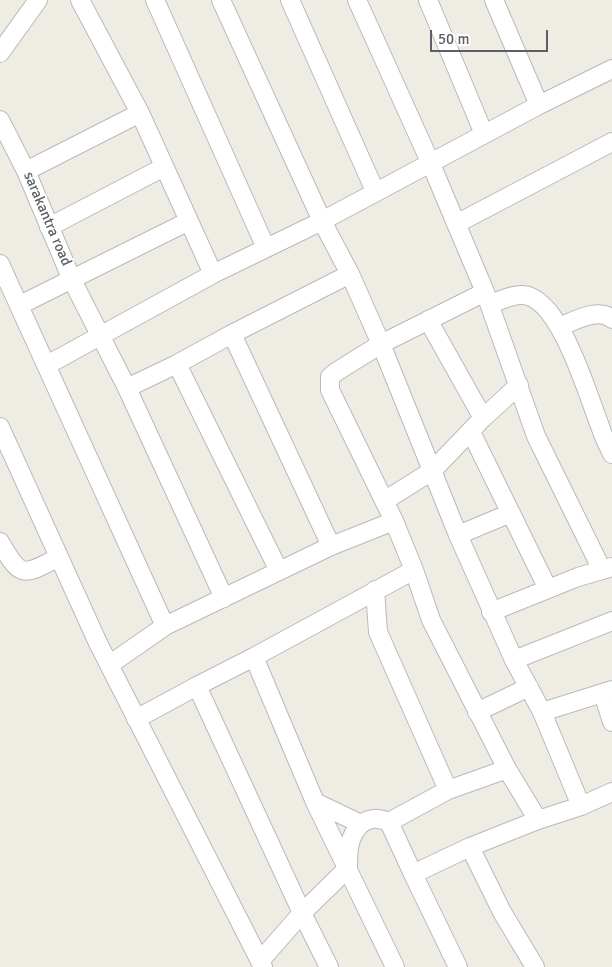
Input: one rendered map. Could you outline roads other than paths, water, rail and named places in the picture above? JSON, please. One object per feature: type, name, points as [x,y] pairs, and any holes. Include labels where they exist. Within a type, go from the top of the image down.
[{"type":"street","points":[[0,53],[38,0]]},
{"type":"street","points":[[80,0],[140,113],[213,274]]},
{"type":"street","points":[[155,0],[266,248]]},
{"type":"street","points":[[221,0],[322,221],[350,274],[381,344],[491,612],[542,712],[581,806]]},
{"type":"street","points":[[290,0],[375,191]]},
{"type":"street","points":[[357,0],[431,164],[488,298],[536,436],[607,568],[491,612]]},
{"type":"street","points":[[428,0],[484,134]]},
{"type":"street","points":[[494,0],[539,105]]},
{"type":"street","points":[[47,365],[213,274],[322,221],[539,105],[612,69]]},
{"type":"street","points":[[26,171],[140,113]]},
{"type":"street","name":"sarakantra road","points":[[0,120],[26,171],[72,280],[20,305]]},
{"type":"street","points":[[456,224],[612,142]]},
{"type":"street","points":[[49,227],[164,167]]},
{"type":"street","points":[[189,221],[72,280],[127,388],[224,598]]},
{"type":"street","points":[[0,264],[165,626]]},
{"type":"street","points":[[127,388],[350,274]]},
{"type":"street","points":[[538,820],[506,769],[431,620],[414,570],[394,521],[330,390],[330,377],[381,344],[428,320],[488,298],[524,295],[537,300],[548,310],[560,327],[576,362],[612,454]]},
{"type":"street","points":[[560,327],[597,314],[605,313],[612,319]]},
{"type":"street","points":[[428,320],[483,418]]},
{"type":"street","points":[[232,334],[331,546]]},
{"type":"street","points":[[177,364],[279,572]]},
{"type":"street","points":[[384,501],[432,471],[483,418],[519,385]]},
{"type":"street","points":[[0,427],[109,665],[261,964],[302,913],[348,868],[349,844],[353,832],[367,819],[377,818],[389,822],[458,967]]},
{"type":"street","points":[[471,432],[484,454],[548,589]]},
{"type":"street","points":[[458,534],[511,513]]},
{"type":"street","points":[[109,665],[165,626],[331,546],[394,521]]},
{"type":"street","points":[[0,542],[18,569],[24,572],[32,572],[59,558]]},
{"type":"street","points":[[136,719],[414,570]]},
{"type":"street","points":[[375,590],[378,632],[448,790]]},
{"type":"street","points":[[514,660],[612,621]]},
{"type":"street","points":[[254,657],[315,802],[395,967]]},
{"type":"street","points":[[197,686],[329,967]]},
{"type":"street","points":[[477,712],[529,687]]},
{"type":"street","points":[[542,712],[607,691],[612,722]]},
{"type":"street","points":[[389,822],[448,790],[506,769]]},
{"type":"street","points":[[413,874],[470,847],[538,820],[581,806],[612,792]]},
{"type":"street","points":[[315,802],[361,824]]},
{"type":"street","points":[[470,847],[502,912],[535,967]]}]
